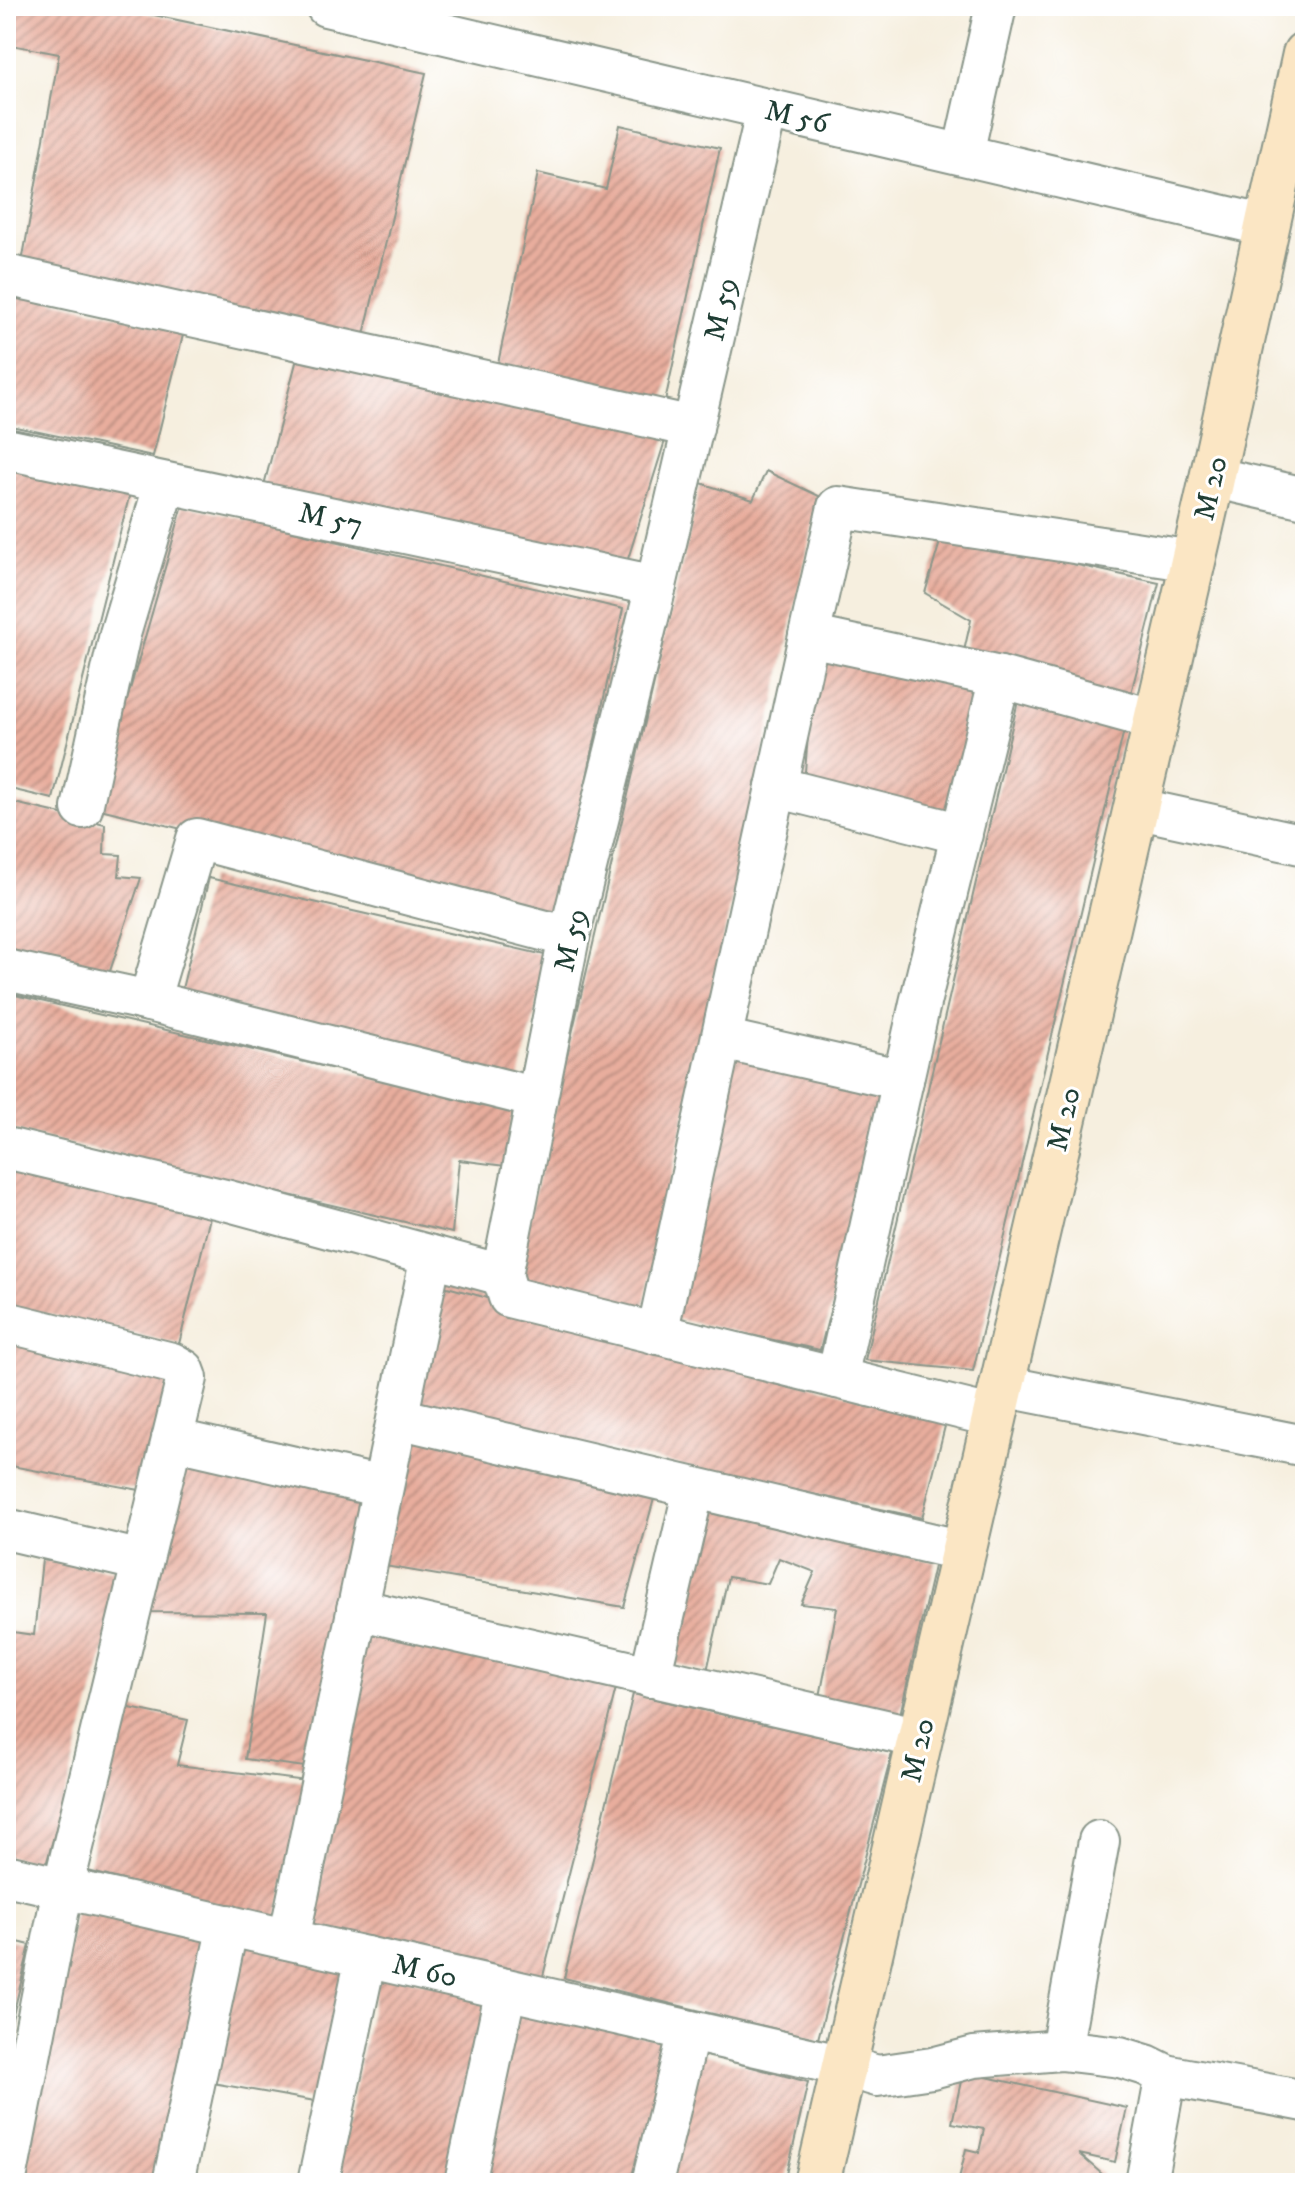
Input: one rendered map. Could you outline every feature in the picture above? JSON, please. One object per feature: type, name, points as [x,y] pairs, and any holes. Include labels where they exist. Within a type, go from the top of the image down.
[{"type":"street","name":"M 56","points":[[326,6],[1267,226]]},
{"type":"street","points":[[963,154],[996,6]]},
{"type":"street","name":"M 20","points":[[817,2183],[1193,561],[1267,226],[1291,183],[1305,54]]},
{"type":"street","name":"M 59","points":[[502,1275],[569,937],[656,586],[767,109]]},
{"type":"street","points":[[6,275],[693,427]]},
{"type":"street","name":"M 57","points":[[6,449],[656,586]]},
{"type":"street","points":[[1212,477],[1305,498]]},
{"type":"street","points":[[82,808],[120,634],[165,483]]},
{"type":"street","points":[[657,1334],[838,507],[1193,561]]},
{"type":"street","points":[[809,636],[1000,677],[1156,720]]},
{"type":"street","points":[[837,1378],[903,1080],[1000,677]]},
{"type":"street","points":[[776,787],[962,834]]},
{"type":"street","points":[[1135,808],[1305,845]]},
{"type":"street","points":[[149,1001],[197,839],[569,937]]},
{"type":"street","points":[[6,970],[149,1001],[537,1098]]},
{"type":"street","points":[[722,1039],[903,1080]]},
{"type":"street","points":[[6,1148],[229,1201],[502,1275],[509,1297],[837,1378],[1305,1446]]},
{"type":"street","points":[[289,1939],[431,1256]]},
{"type":"street","points":[[6,1322],[172,1363],[184,1370],[187,1378],[63,1888],[6,2180]]},
{"type":"street","points":[[398,1418],[963,1551]]},
{"type":"street","points":[[172,1439],[382,1487]]},
{"type":"street","points":[[650,1677],[694,1488]]},
{"type":"street","points":[[6,1529],[142,1561]]},
{"type":"street","points":[[357,1609],[920,1738]]},
{"type":"street","points":[[1061,2050],[1099,1841]]},
{"type":"street","name":"M 60","points":[[6,1875],[877,2076],[932,2068],[974,2057],[1061,2050],[1120,2057],[1166,2075],[1305,2101]]},
{"type":"street","points":[[173,2183],[228,1925]]},
{"type":"street","points":[[318,2183],[366,1957]]},
{"type":"street","points":[[465,2183],[506,1989]]},
{"type":"street","points":[[652,2183],[689,2031]]},
{"type":"street","points":[[1146,2183],[1166,2075]]},
{"type":"building","points":[[6,6],[112,6],[426,73],[362,343],[21,268],[59,54],[6,44]]},
{"type":"building","points":[[620,125],[720,148],[664,406],[496,373],[538,173],[606,189]]},
{"type":"building","points":[[6,290],[184,331],[153,456],[6,425]]},
{"type":"building","points":[[299,351],[668,431],[627,562],[263,489]]},
{"type":"building","points":[[6,464],[131,489],[53,799],[6,788]]},
{"type":"building","points":[[766,471],[819,496],[643,1310],[515,1277],[701,483],[753,500]]},
{"type":"building","points":[[183,505],[623,609],[556,921],[96,808]]},
{"type":"building","points":[[942,535],[1159,583],[1128,705],[962,660],[971,620],[925,593]]},
{"type":"building","points":[[815,653],[984,685],[949,817],[804,783]]},
{"type":"building","points":[[1018,701],[1124,730],[973,1371],[865,1360]]},
{"type":"building","points":[[6,801],[105,824],[104,854],[121,855],[119,876],[141,878],[108,977],[6,953]]},
{"type":"building","points":[[209,878],[549,956],[518,1082],[181,993]]},
{"type":"building","points":[[6,993],[513,1110],[505,1166],[459,1160],[452,1233],[6,1129]]},
{"type":"building","points":[[731,1050],[888,1088],[820,1350],[672,1318]]},
{"type":"building","points":[[6,1162],[212,1209],[179,1344],[6,1305]]},
{"type":"building","points":[[436,1284],[946,1422],[922,1518],[415,1407]]},
{"type":"building","points":[[6,1337],[169,1376],[145,1491],[6,1465]]},
{"type":"building","points":[[416,1433],[657,1488],[624,1607],[379,1565]]},
{"type":"building","points":[[182,1452],[370,1492],[312,1768],[245,1759],[267,1613],[147,1612]]},
{"type":"building","points":[[709,1504],[935,1562],[899,1719],[819,1702],[837,1608],[801,1604],[815,1572],[779,1558],[768,1584],[728,1577],[707,1671],[667,1661]]},
{"type":"building","points":[[42,1560],[126,1572],[46,1865],[6,1855],[6,1631],[34,1635]]},
{"type":"building","points":[[366,1631],[617,1684],[542,1980],[313,1926]]},
{"type":"building","points":[[633,1694],[892,1753],[818,2039],[564,1978]]},
{"type":"building","points":[[120,1706],[188,1720],[177,1765],[307,1781],[277,1920],[88,1871]]},
{"type":"building","points":[[76,1909],[210,1936],[153,2183],[23,2183]]},
{"type":"building","points":[[6,1939],[30,1945],[7,2040],[6,2040]]},
{"type":"building","points":[[233,1940],[352,1963],[321,2102],[201,2081]]},
{"type":"building","points":[[379,1973],[489,1995],[446,2183],[334,2183]]},
{"type":"building","points":[[511,2010],[670,2042],[636,2183],[477,2183]]},
{"type":"building","points":[[696,2052],[808,2082],[785,2183],[666,2183]]},
{"type":"building","points":[[963,2072],[1127,2108],[1115,2162],[1079,2154],[1102,2174],[1099,2183],[958,2183],[966,2149],[979,2152],[984,2129],[952,2123]]}]
